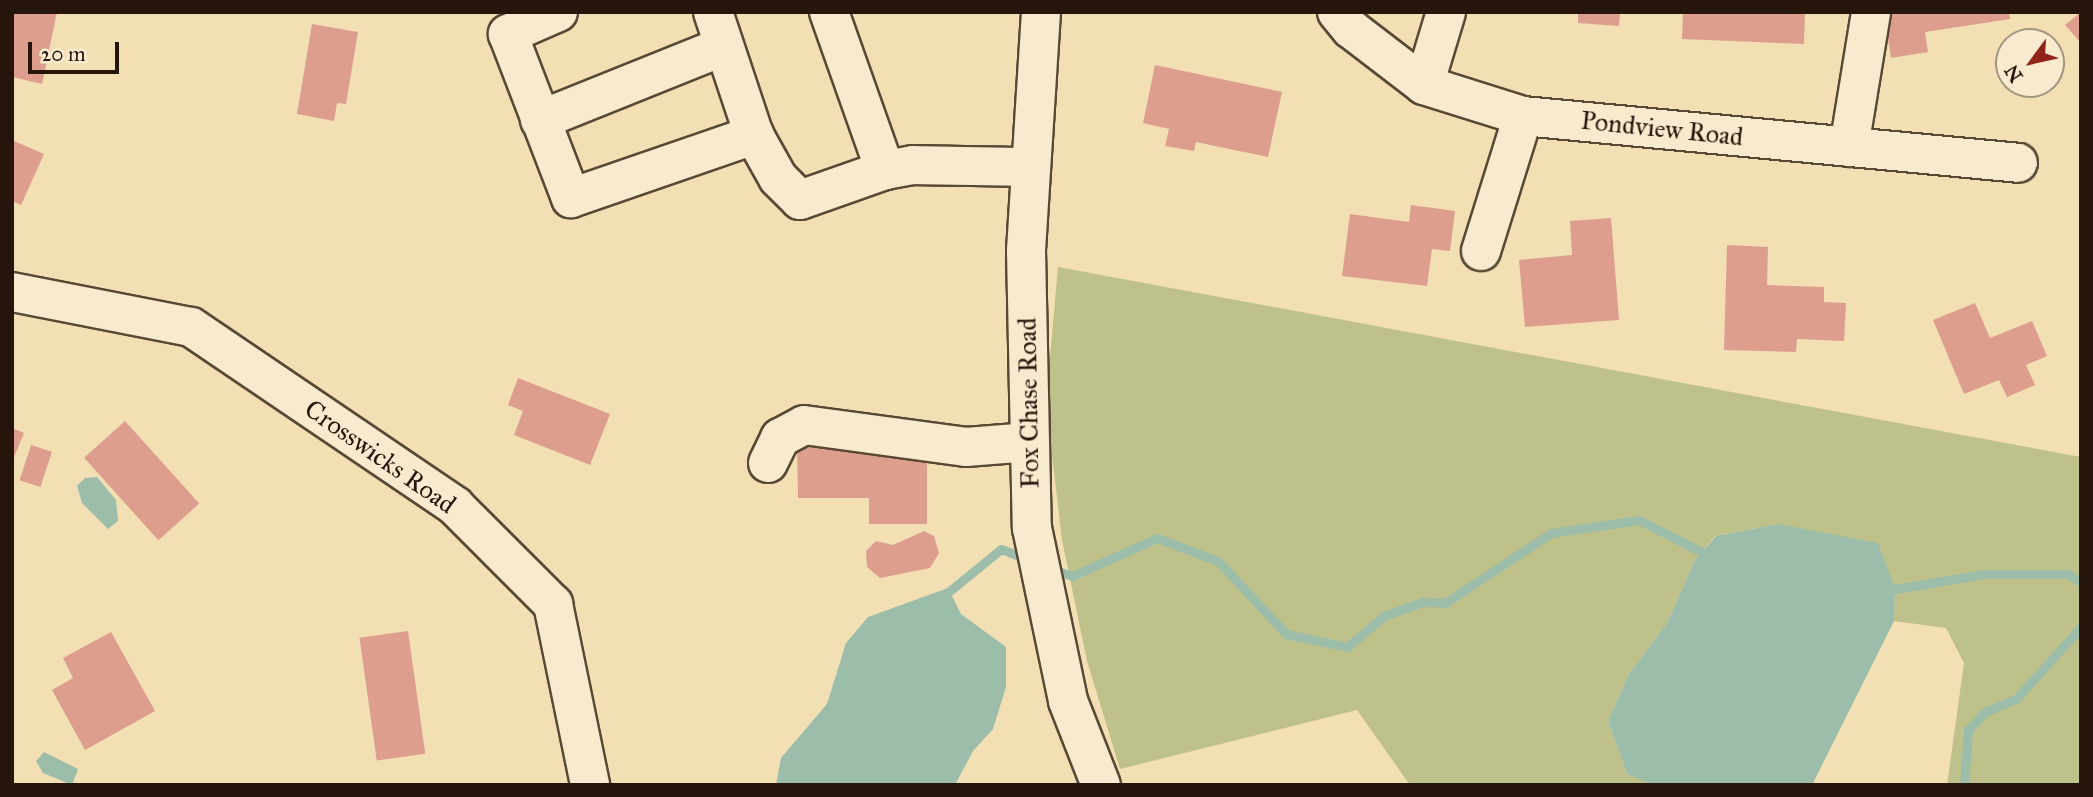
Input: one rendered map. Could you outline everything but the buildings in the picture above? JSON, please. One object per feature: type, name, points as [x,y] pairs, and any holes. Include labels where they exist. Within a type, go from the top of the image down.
[{"type":"street","points":[[558,12],[508,34],[571,198],[754,135]]},
{"type":"street","points":[[829,12],[885,170]]},
{"type":"street","name":"Fox Chase Road","points":[[1041,12],[1026,251],[1032,528],[1068,701],[1101,785]]},
{"type":"street","name":"Pondview Road","points":[[1337,12],[1351,29],[1424,85],[1523,116],[2018,163]]},
{"type":"street","points":[[1849,147],[1871,12]]},
{"type":"street","points":[[1424,85],[1443,14]]},
{"type":"street","points":[[540,120],[719,29],[754,135],[778,178],[800,200],[885,170],[913,165],[1030,167]]},
{"type":"street","points":[[1481,251],[1523,116]]},
{"type":"street","name":"Crosswicks Road","points":[[12,292],[191,327],[455,506],[553,604],[590,785]]},
{"type":"street","points":[[768,463],[779,438],[804,425],[966,447],[1030,442]]},
{"type":"green space","points":[[1058,267],[2081,457],[2081,785],[1947,785],[1964,663],[1946,628],[1894,621],[1895,589],[1778,524],[1715,536],[1695,560],[1667,623],[1629,674],[1608,721],[1627,774],[1663,785],[1410,785],[1357,710],[1120,769],[1087,661],[1062,540],[1046,403]]},
{"type":"shaded area","points":[[97,477],[116,500],[118,521],[108,529],[82,503],[77,486],[85,478]]},
{"type":"shaded area","points":[[1778,524],[1878,543],[1895,589],[1894,621],[1812,785],[1654,785],[1627,774],[1608,721],[1629,674],[1667,623],[1695,560],[1716,536]]},
{"type":"shaded area","points":[[948,588],[961,614],[1006,647],[1006,687],[993,729],[973,751],[955,785],[776,785],[781,758],[827,704],[846,643],[868,617]]},
{"type":"shaded area","points":[[44,752],[78,769],[72,785],[43,773],[36,761]]},
{"type":"waterway","points":[[1050,568],[1072,576],[1157,538],[1218,561],[1286,634],[1347,647],[1384,616],[1422,602],[1445,603],[1551,533],[1639,520],[1702,552]]},
{"type":"waterway","points":[[941,598],[1001,549],[1027,559]]},
{"type":"waterway","points":[[1895,589],[1984,574],[2068,574],[2081,582]]},
{"type":"waterway","points":[[1964,785],[1968,730],[1985,712],[2016,699],[2081,627]]}]
